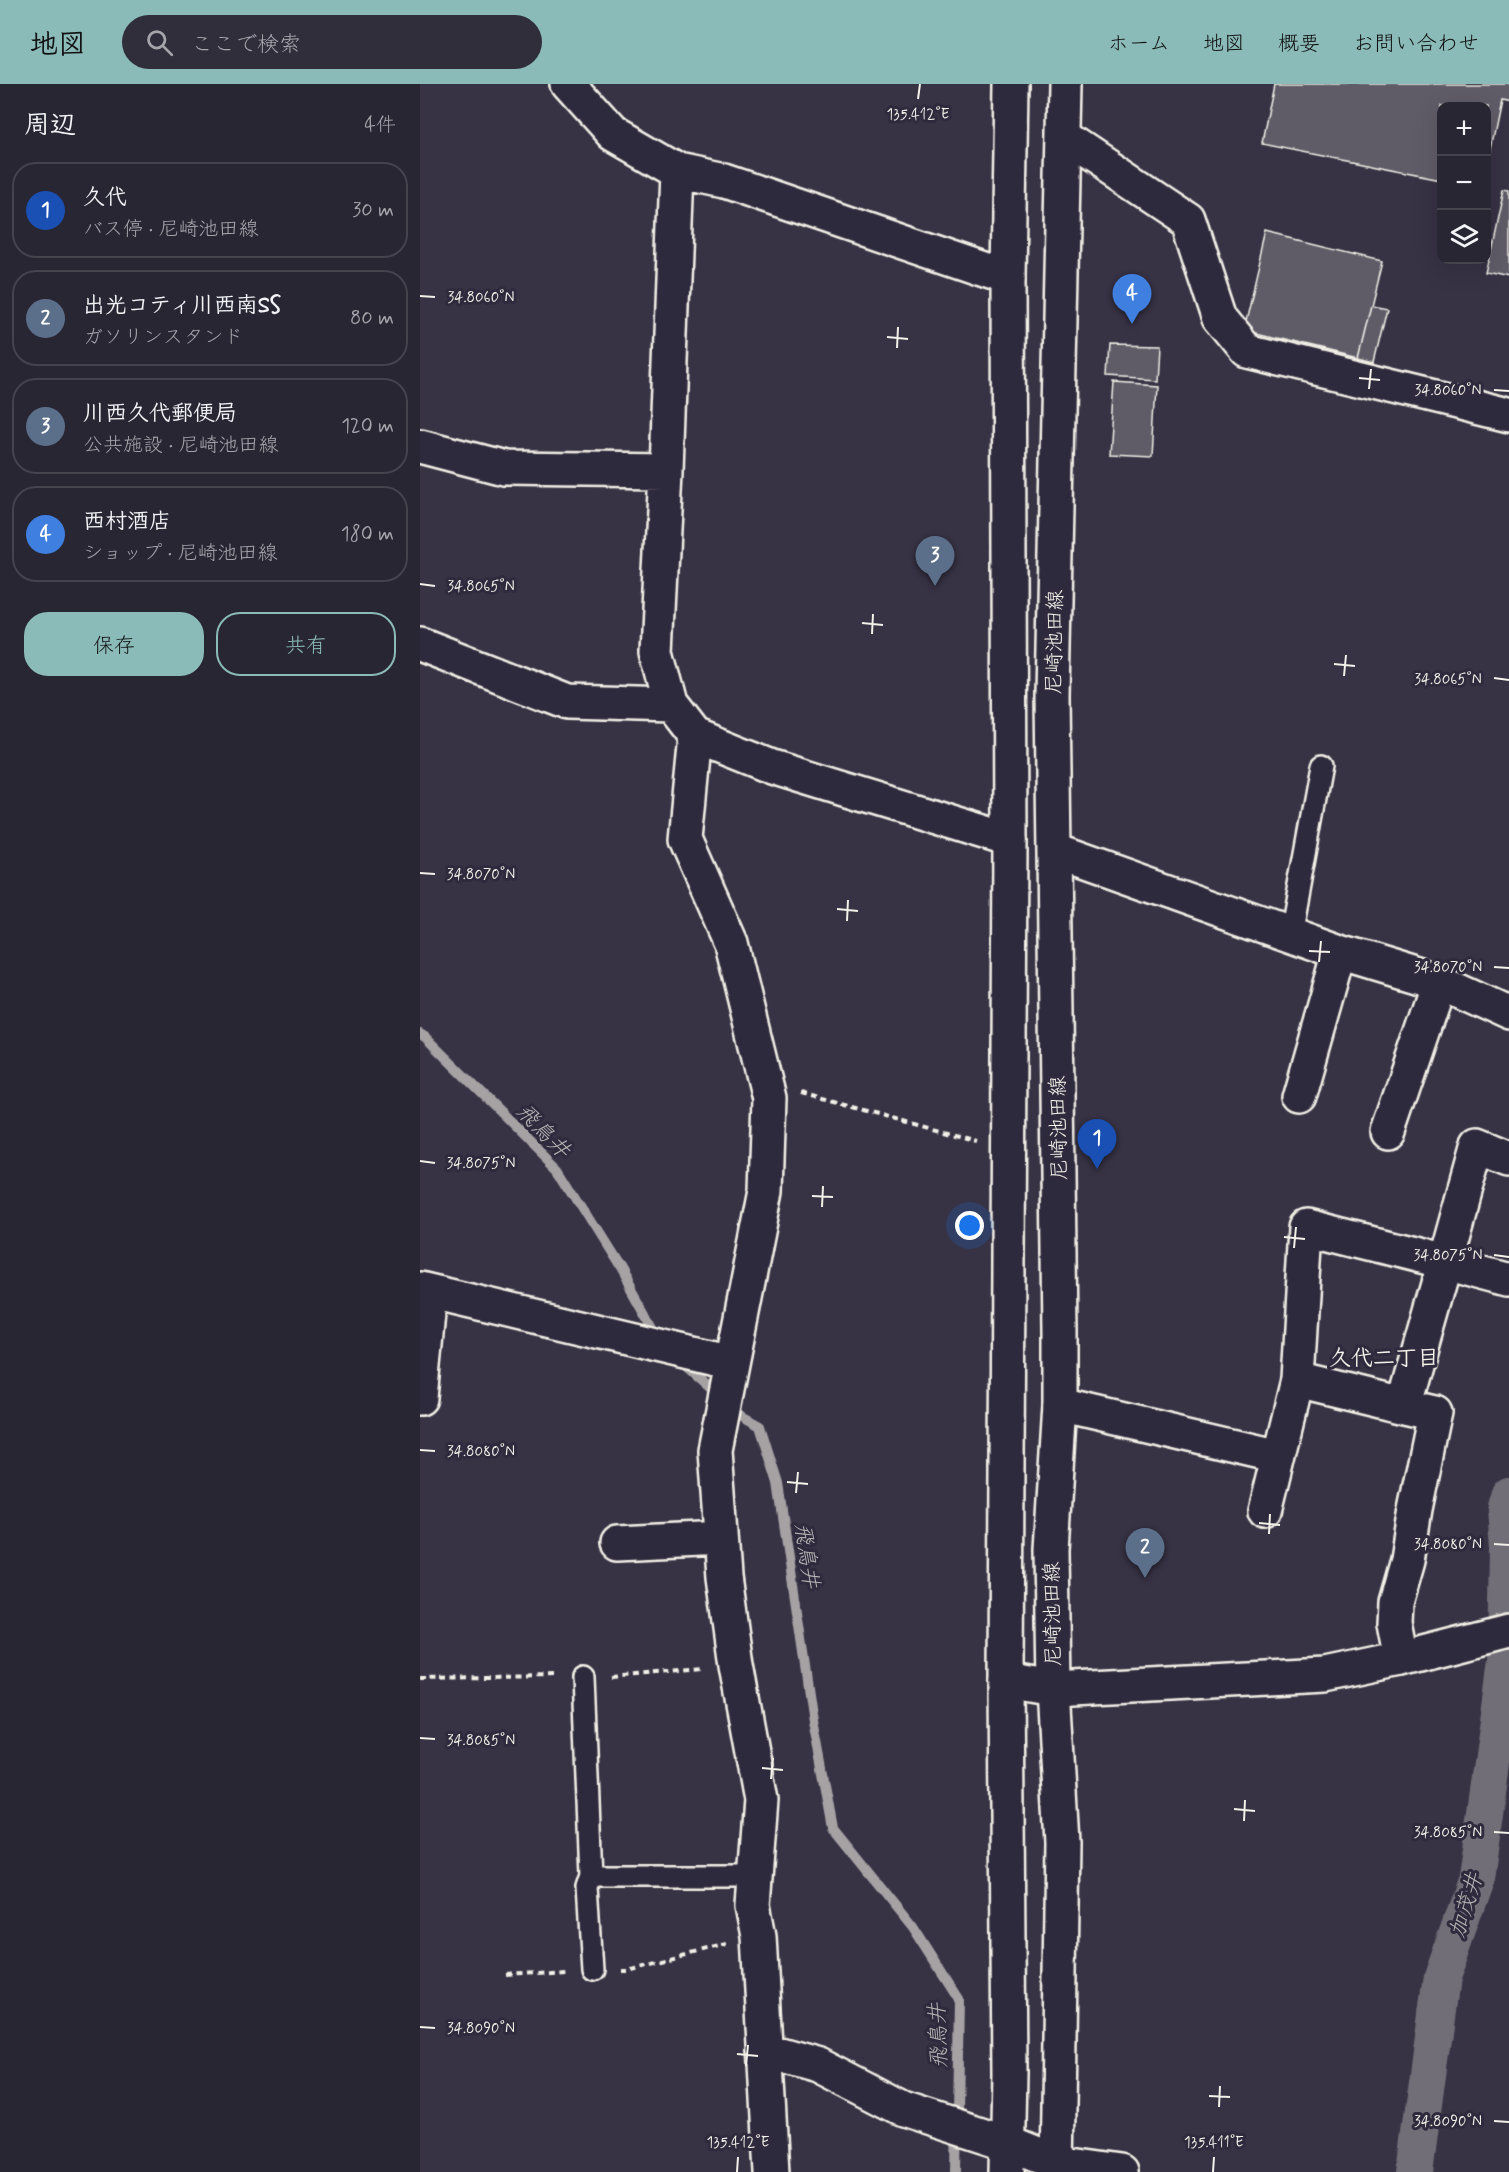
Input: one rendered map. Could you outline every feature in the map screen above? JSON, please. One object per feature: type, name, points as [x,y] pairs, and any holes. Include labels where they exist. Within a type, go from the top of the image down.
[{"type":"street","points":[[568,84],[613,134],[677,171],[724,181],[1008,278]]},
{"type":"street","name":"尼崎池田線","points":[[1007,2157],[1009,2073],[1006,1681],[1010,840],[1008,278],[1011,84]]},
{"type":"street","name":"尼崎池田線","points":[[1058,2168],[1062,1842],[1053,1689],[1051,1549],[1060,1405],[1053,683],[1065,84]]},
{"type":"street","points":[[1065,138],[1188,220],[1220,318],[1247,351],[1509,415]]},
{"type":"street","points":[[677,171],[657,651],[671,705],[695,736],[772,767],[1010,840]]},
{"type":"street","points":[[420,446],[504,468],[666,470]]},
{"type":"street","points":[[420,644],[567,702],[671,705]]},
{"type":"street","points":[[695,736],[685,839],[731,943],[769,1098],[766,1191],[715,1449],[723,1577],[760,1800],[753,1905],[759,1936],[772,2172]]},
{"type":"street","points":[[1056,851],[1340,952],[1439,982],[1509,1014]]},
{"type":"street","points":[[1299,1096],[1340,952]]},
{"type":"street","points":[[1388,1132],[1439,982]]},
{"type":"street","points":[[1404,1406],[1477,1146],[1509,1159]]},
{"type":"street","points":[[1266,1511],[1297,1380],[1306,1227],[1509,1279]]},
{"type":"street","points":[[420,1398],[425,1291],[732,1363]]},
{"type":"street","points":[[1297,1380],[1435,1413],[1407,1560],[1395,1602],[1394,1623],[1401,1659]]},
{"type":"street","points":[[1060,1405],[1278,1456]]},
{"type":"street","points":[[617,1543],[721,1538]]},
{"type":"street","points":[[1006,1681],[1053,1689],[1325,1675],[1401,1659],[1509,1631]]},
{"type":"street","points":[[765,2050],[818,2065],[903,2109],[1007,2157],[1058,2168],[1122,2172]]},
{"type":"lane","points":[[1290,934],[1321,766]]},
{"type":"lane","points":[[583,1677],[591,1876],[587,1888],[592,1969]]},
{"type":"lane","points":[[591,1876],[754,1876]]},
{"type":"path","points":[[766,1083],[976,1141]]},
{"type":"path","points":[[506,1975],[627,1969],[759,1936]]},
{"type":"building","points":[[1274,84],[1509,84],[1509,102],[1500,100],[1491,144],[1491,102],[1437,102],[1437,178],[1262,143]]},
{"type":"building","points":[[1504,190],[1509,191],[1509,278],[1486,273],[1488,264],[1491,264],[1491,250]]},
{"type":"building","points":[[1267,233],[1382,261],[1358,358],[1244,330]]},
{"type":"building","points":[[1371,305],[1387,308],[1374,362],[1358,358]]},
{"type":"building","points":[[1110,345],[1157,346],[1155,379],[1108,376]]},
{"type":"building","points":[[1114,382],[1157,385],[1153,456],[1109,454]]},
{"type":"waterway","name":"飛鳥井","points":[[420,1034],[557,1168],[620,1269],[660,1340]]},
{"type":"waterway","name":"飛鳥井","points":[[681,1362],[742,1416],[760,1426],[778,1483],[813,1720],[833,1828],[913,1927],[959,1999],[956,2172]]},
{"type":"waterway","name":"加茂井","points":[[1415,2172],[1441,1978],[1476,1879],[1506,1661],[1508,1547],[1505,1508],[1509,1494]]},
{"type":"place","name":"西村酒店","points":[[1132,324]]},
{"type":"place","name":"川西久代郵便局","points":[[935,586]]},
{"type":"place","name":"久代","points":[[1097,1169]]},
{"type":"place","name":"出光コティ川西南SS","points":[[1145,1578]]},
{"type":"district","name":"久代二丁目","points":[[1384,1357]]}]
